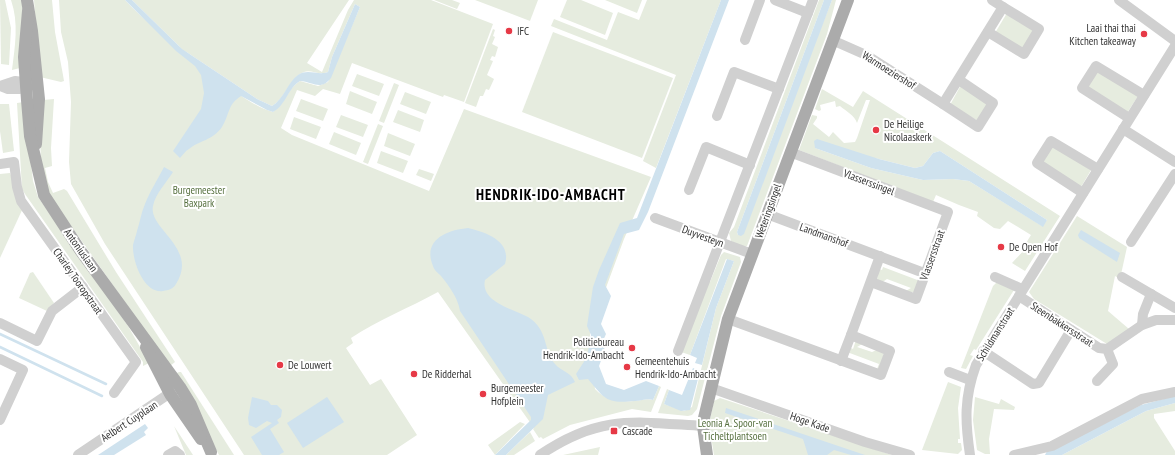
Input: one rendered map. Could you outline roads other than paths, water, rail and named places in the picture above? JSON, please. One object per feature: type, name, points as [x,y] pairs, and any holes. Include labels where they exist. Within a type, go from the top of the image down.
[{"type":"main road","name":"Weteringsingel","points":[[707,455],[703,426],[728,319],[848,0]]},
{"type":"main road","name":"Antoniuslaan","points":[[28,6],[32,32],[32,83],[40,99],[38,134],[35,153],[44,195],[144,340],[153,348],[180,387],[191,405],[212,454]]},
{"type":"main road","name":"Antoniuslaan","points":[[144,340],[146,350],[170,394],[212,454]]},
{"type":"street","points":[[745,40],[760,0]]},
{"type":"street","points":[[775,0],[808,13]]},
{"type":"street","points":[[678,351],[813,0]]},
{"type":"street","points":[[988,32],[1024,54],[1039,29],[992,0]]},
{"type":"street","points":[[1119,0],[1175,41]]},
{"type":"street","points":[[943,104],[1003,6]]},
{"type":"street","name":"Warmoeziershof","points":[[832,40],[866,55],[978,127],[993,103],[959,80]]},
{"type":"street","name":"Schildmanstraat","points":[[970,455],[965,417],[970,380],[983,351],[1175,46]]},
{"type":"street","points":[[1129,118],[1082,88],[1096,66],[1144,95]]},
{"type":"street","points":[[717,116],[734,72],[779,89]]},
{"type":"street","points":[[0,86],[15,81],[32,83]]},
{"type":"street","points":[[1123,129],[1175,162]]},
{"type":"street","points":[[1083,192],[1037,163],[1051,141],[1098,169]]},
{"type":"street","points":[[689,190],[706,147],[750,165]]},
{"type":"street","name":"Vlasserssingel","points":[[790,152],[948,212]]},
{"type":"street","name":"Charley Tooropstraat","points":[[0,164],[14,162],[16,187],[21,201],[136,362],[114,393]]},
{"type":"street","points":[[1131,242],[1173,181]]},
{"type":"street","name":"Vlassersstraat","points":[[871,282],[916,299],[924,273],[948,212]]},
{"type":"street","name":"Landmanshof","points":[[767,214],[924,273]]},
{"type":"street","name":"Duyvesteyn","points":[[655,218],[752,254]]},
{"type":"street","points":[[841,361],[880,256]]},
{"type":"street","points":[[995,277],[1020,292]]},
{"type":"street","points":[[1122,277],[1175,308]]},
{"type":"street","points":[[0,323],[37,341],[52,311],[83,287]]},
{"type":"street","name":"Steenbakkersstraat","points":[[1020,292],[1071,330],[1100,348],[1107,349],[1142,325],[1156,320],[1175,320]]},
{"type":"street","points":[[1142,325],[1143,314],[1151,294]]},
{"type":"street","points":[[728,319],[881,375],[890,351],[851,335]]},
{"type":"street","points":[[983,351],[1033,384],[1036,384],[1039,383],[1071,330]]},
{"type":"street","name":"Steenbakkersstraat","points":[[1097,381],[1113,364],[1107,349]]},
{"type":"street","points":[[0,359],[23,370],[0,420]]},
{"type":"street","points":[[949,372],[970,380]]},
{"type":"street","name":"Aelbert Cuyplaan","points":[[78,455],[180,387]]},
{"type":"street","name":"Hoge Kade","points":[[711,388],[865,442],[910,455]]},
{"type":"street","points":[[1014,455],[1052,446],[1142,399],[1175,392]]},
{"type":"street","points":[[540,455],[561,441],[579,432],[608,425],[632,422],[703,426]]},
{"type":"street","points":[[168,455],[175,451],[180,455]]},
{"type":"water","points":[[125,0],[132,0],[182,49],[257,99],[272,106],[280,99],[294,78],[298,75],[306,72],[328,72],[332,57],[355,4],[360,7],[331,78],[327,82],[317,85],[300,81],[296,84],[281,105],[273,112],[241,96],[236,99],[231,106],[225,122],[218,132],[185,152],[180,158],[173,151],[201,109],[204,93],[201,75],[195,66],[176,51]]},
{"type":"water","points":[[721,0],[729,0],[648,212],[639,230],[624,234],[605,285],[611,296],[601,324],[606,334],[602,343],[605,350],[599,366],[606,384],[624,390],[646,381],[659,386],[653,400],[647,399],[625,402],[612,401],[603,396],[588,379],[579,380],[576,374],[587,357],[591,335],[587,326],[593,287],[620,223],[637,218]]},
{"type":"water","points":[[824,0],[832,0],[744,234],[741,236],[738,235],[737,232]]},
{"type":"water","points":[[817,139],[879,159],[915,168],[923,166],[933,153],[940,151],[1047,220],[1043,227],[969,181],[953,179],[923,180],[871,168],[815,148],[814,141]]},
{"type":"water","points":[[164,167],[173,172],[156,197],[153,206],[153,214],[178,250],[181,260],[181,271],[175,286],[171,289],[156,291],[145,282],[140,275],[133,252],[133,245],[149,194]]},
{"type":"water","points":[[468,228],[489,235],[496,239],[505,249],[505,264],[485,280],[485,288],[488,294],[499,304],[528,317],[535,322],[543,334],[551,359],[558,367],[569,374],[575,382],[548,395],[543,419],[506,455],[495,455],[531,420],[531,417],[460,311],[455,297],[441,276],[434,269],[430,257],[431,249],[438,238],[452,231]]},
{"type":"water","points":[[1081,230],[1120,253],[1117,262],[1079,238],[1078,235]]},
{"type":"water","points":[[727,259],[734,261],[716,308],[702,365],[695,363],[697,358],[690,355]]},
{"type":"water","points":[[693,368],[700,371],[690,410],[681,411],[664,404],[669,390],[682,395]]},
{"type":"water","points":[[1175,396],[1175,403],[1146,411],[1062,455],[1045,455],[1047,451],[1141,405]]},
{"type":"water","points":[[252,397],[268,401],[271,405],[277,405],[282,410],[281,417],[277,420],[279,423],[270,429],[284,452],[279,455],[262,455],[251,437],[272,423],[267,421],[256,428],[249,425],[248,418]]},
{"type":"water","points":[[327,397],[344,422],[303,448],[287,423]]},
{"type":"water","points":[[726,408],[865,455],[851,455],[834,450],[827,455],[808,455],[803,439],[725,413]]},
{"type":"water","points":[[145,424],[148,428],[144,432],[146,435],[114,455],[98,455]]},
{"type":"waterway","points":[[0,334],[106,384]]},
{"type":"waterway","points":[[0,347],[102,396]]},
{"type":"place","name":"IFC","points":[[509,31]]},
{"type":"place","name":"Laai thai thai Kitchen takeaway","points":[[1144,34]]},
{"type":"place","name":"De Heilige Nicolaaskerk","points":[[876,130]]},
{"type":"place","name":"De Open Hof","points":[[1001,247]]},
{"type":"place","name":"Politiebureau Hendrik-Ido-Ambacht","points":[[632,348]]},
{"type":"place","name":"De Louwert","points":[[280,365]]},
{"type":"place","name":"Gemeentehuis Hendrik-Ido-Ambacht","points":[[627,367]]},
{"type":"place","name":"De Ridderhal","points":[[414,374]]},
{"type":"place","name":"Burgemeester Hofplein","points":[[483,394]]},
{"type":"place","name":"Cascade","points":[[614,431]]},
{"type":"district","name":"HENDRIK-IDO-AMBACHT","points":[[551,195]]},
{"type":"park label","name":"Burgemeester Baxpark","points":[[199,196]]},
{"type":"park label","name":"Leonia A. Spoor-van Ticheltplantsoen","points":[[735,429]]}]
